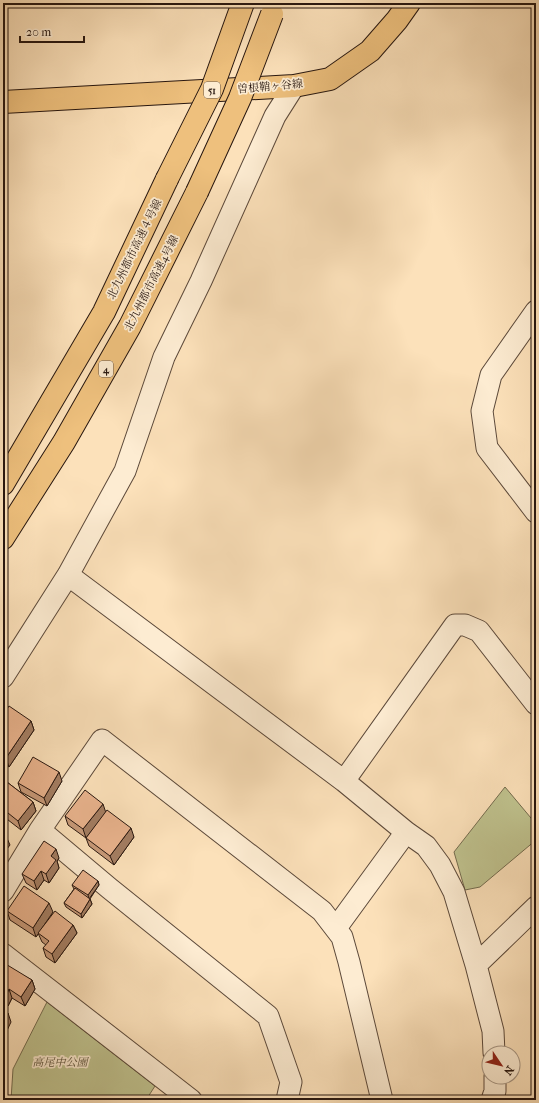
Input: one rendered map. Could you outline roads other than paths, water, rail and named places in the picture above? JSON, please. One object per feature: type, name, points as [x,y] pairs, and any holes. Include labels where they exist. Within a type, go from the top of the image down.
[{"type":"main road","name":"北九州都市高速４号線","points":[[3,484],[104,312],[167,179],[212,89],[243,3]]},
{"type":"main road","name":"曽根鞘ヶ谷線","points":[[3,102],[294,86],[330,79],[370,51],[397,20],[409,3]]},
{"type":"main road","name":"北九州都市高速4号線","points":[[3,538],[64,442],[130,326],[196,192],[240,98],[274,8]]},
{"type":"street","points":[[3,677],[68,575],[125,471],[164,357],[201,281],[275,116],[294,86]]},
{"type":"street","points":[[536,311],[491,375],[482,411],[487,448],[536,512]]},
{"type":"street","points":[[68,575],[344,780],[406,832],[426,846],[440,865],[454,892],[476,965],[493,1031],[494,1045]]},
{"type":"street","points":[[344,780],[455,625],[465,625],[479,631],[536,704]]},
{"type":"street","points":[[3,891],[40,830],[102,740],[322,911],[336,928],[342,937],[349,962],[382,1100]]},
{"type":"street","points":[[40,830],[109,888],[268,1016],[291,1082],[287,1100]]},
{"type":"street","points":[[336,928],[406,832]]},
{"type":"street","points":[[476,965],[536,907]]},
{"type":"street","points":[[3,954],[191,1100]]},
{"type":"street","points":[[492,1100],[495,1085]]},
{"type":"park label","name":"高尾中公園","points":[[60,1062]]}]
